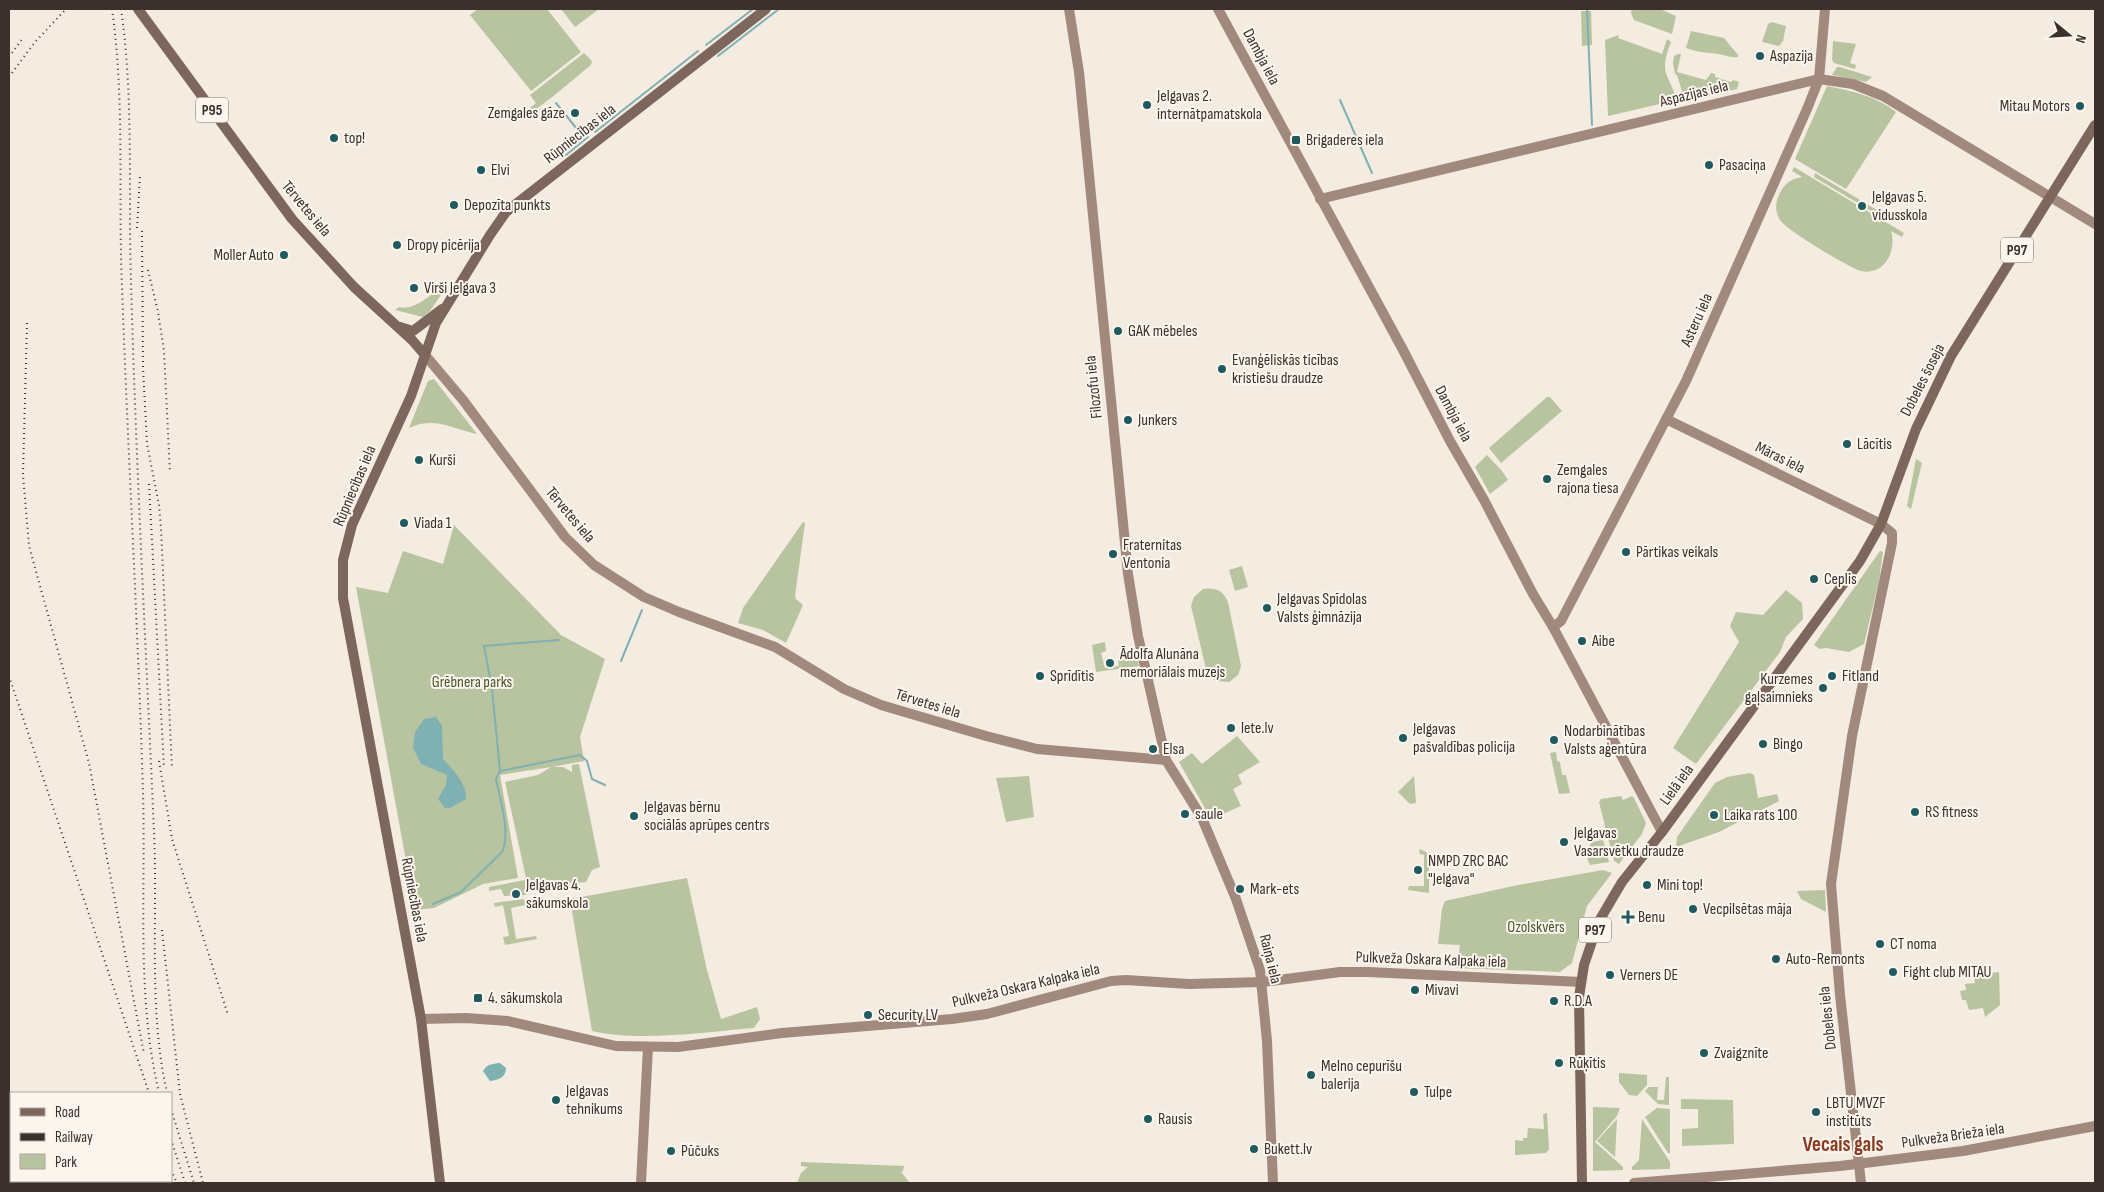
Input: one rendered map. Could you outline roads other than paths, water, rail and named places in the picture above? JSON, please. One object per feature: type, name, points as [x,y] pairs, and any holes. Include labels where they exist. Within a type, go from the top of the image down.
[{"type":"main road","name":"Tērvetes iela","points":[[138,9],[292,219],[354,286],[396,325],[425,356]]},
{"type":"main road","name":"Rūpniecības iela","points":[[440,1183],[421,1019],[344,598],[342,570],[352,525],[407,405],[436,323],[506,212],[766,9]]},
{"type":"main road","name":"Dobeles šoseja","points":[[1881,524],[1916,429],[1933,390],[1963,336],[2095,125]]},
{"type":"main road","points":[[396,325],[413,331],[445,307]]},
{"type":"main road","name":"Lielā iela","points":[[1582,1183],[1578,1019],[1581,982],[1592,939],[1609,901],[1662,832],[1846,581],[1881,524]]},
{"type":"street","name":"Filozofu iela","points":[[1069,9],[1079,72],[1128,574],[1138,636],[1166,760]]},
{"type":"street","name":"Dambja iela","points":[[1218,9],[1402,348],[1450,441],[1554,627],[1662,832]]},
{"type":"street","name":"Asteru iela","points":[[1554,627],[1561,621],[1666,419],[1754,232],[1819,79],[1825,9]]},
{"type":"street","name":"Aspazijas iela","points":[[1320,199],[1819,79],[1853,84],[1883,96],[2095,224]]},
{"type":"street","name":"Tērvetes iela","points":[[425,356],[463,400],[565,537],[594,565],[644,597],[679,612],[775,647],[844,689],[881,705],[1037,749],[1166,760]]},
{"type":"street","name":"Māras iela","points":[[1666,419],[1881,524]]},
{"type":"street","name":"Dobeles iela","points":[[1861,1183],[1831,900],[1832,870],[1852,736],[1892,543],[1892,533],[1881,524]]},
{"type":"street","name":"Raiņa iela","points":[[1166,760],[1195,804],[1218,854],[1253,945],[1263,982],[1273,1183]]},
{"type":"street","name":"Pulkveža Oskara Kalpaka iela","points":[[421,1019],[466,1018],[508,1021],[616,1046],[678,1047],[768,1035],[952,1019],[987,1014],[1110,981],[1126,980],[1189,984],[1263,982],[1353,972],[1581,982]]},
{"type":"street","points":[[641,1183],[648,1047]]},
{"type":"street","name":"Pulkveža Brieža iela","points":[[1634,1183],[1858,1164],[1963,1151],[2095,1126]]},
{"type":"water","points":[[436,717],[442,726],[443,759],[459,777],[466,793],[466,799],[450,808],[445,808],[438,799],[446,785],[447,775],[421,764],[413,748],[415,732],[424,719]]},
{"type":"water","points":[[500,1063],[506,1068],[505,1074],[499,1079],[490,1081],[483,1071],[492,1064]]},
{"type":"waterway","points":[[706,45],[753,9]]},
{"type":"waterway","points":[[718,56],[779,9]]},
{"type":"waterway","points":[[1587,9],[1592,125]]},
{"type":"waterway","points":[[595,132],[698,51]]},
{"type":"waterway","points":[[1340,100],[1372,173]]},
{"type":"waterway","points":[[556,103],[585,139]]},
{"type":"waterway","points":[[566,155],[588,137]]},
{"type":"waterway","points":[[621,661],[642,610]]},
{"type":"waterway","points":[[490,678],[484,646],[559,640]]},
{"type":"waterway","points":[[492,689],[500,771]]},
{"type":"waterway","points":[[433,904],[461,892],[502,852],[505,826],[496,779],[500,771],[580,755],[587,761],[592,779],[605,785]]},
{"type":"railway","points":[[9,77],[35,42],[66,9]]},
{"type":"railway","points":[[112,9],[120,113],[122,287],[141,731],[145,982],[147,1019],[159,1092]]},
{"type":"railway","points":[[121,9],[128,77],[133,350],[154,832],[156,996],[161,1061],[167,1092]]},
{"type":"railway","points":[[9,57],[22,39]]},
{"type":"railway","points":[[137,228],[140,176]]},
{"type":"railway","points":[[142,231],[143,367],[147,444],[159,505],[161,528],[172,769]]},
{"type":"railway","points":[[148,270],[158,312],[164,351],[170,473]]},
{"type":"railway","points":[[27,323],[23,475],[29,546],[89,763],[144,1054]]},
{"type":"railway","points":[[149,484],[164,768]]},
{"type":"railway","points":[[9,676],[149,1092]]},
{"type":"railway","points":[[159,761],[172,839],[228,1015]]},
{"type":"railway","points":[[162,930],[180,1094],[203,1183]]},
{"type":"railway","points":[[172,1112],[194,1183]]},
{"type":"railway","points":[[172,1142],[185,1183]]},
{"type":"railway","points":[[172,1172],[177,1183]]},
{"type":"place","name":"Aspazija","points":[[1760,56]]},
{"type":"place","name":"Jelgavas 2. internātpamatskola","points":[[1147,105]]},
{"type":"place","name":"Mitau Motors","points":[[2080,106]]},
{"type":"place","name":"Zemgales gāze","points":[[575,113]]},
{"type":"place","name":"top!","points":[[334,138]]},
{"type":"place","name":"Brigaderes iela","points":[[1296,140]]},
{"type":"place","name":"Pasaciņa","points":[[1709,165]]},
{"type":"place","name":"Elvi","points":[[481,170]]},
{"type":"place","name":"Depozīta punkts","points":[[454,205]]},
{"type":"place","name":"Jelgavas 5. vidusskola","points":[[1862,206]]},
{"type":"place","name":"Dropy picērija","points":[[397,245]]},
{"type":"place","name":"Moller Auto","points":[[284,255]]},
{"type":"place","name":"Virši Jelgava 3","points":[[414,288]]},
{"type":"place","name":"GAK mēbeles","points":[[1118,331]]},
{"type":"place","name":"Evanģēliskās ticības kristiešu draudze","points":[[1222,369]]},
{"type":"place","name":"Junkers","points":[[1128,420]]},
{"type":"place","name":"Lācītis","points":[[1847,444]]},
{"type":"place","name":"Kurši","points":[[419,460]]},
{"type":"place","name":"Zemgales rajona tiesa","points":[[1547,479]]},
{"type":"place","name":"Viada 1","points":[[404,523]]},
{"type":"place","name":"Pārtikas veikals","points":[[1626,552]]},
{"type":"place","name":"Fraternitas Ventonia","points":[[1113,554]]},
{"type":"place","name":"Ceplis","points":[[1814,579]]},
{"type":"place","name":"Jelgavas Spīdolas Valsts ģimnāzija","points":[[1267,608]]},
{"type":"place","name":"Aibe","points":[[1582,641]]},
{"type":"place","name":"Ādolfa Alunāna memoriālais muzejs","points":[[1110,663]]},
{"type":"place","name":"Sprīdītis","points":[[1040,676]]},
{"type":"place","name":"Fitland","points":[[1832,676]]},
{"type":"place","name":"Kurzemes gaļsaimnieks","points":[[1823,688]]},
{"type":"place","name":"lete.lv","points":[[1231,728]]},
{"type":"place","name":"Jelgavas pašvaldības policija","points":[[1403,738]]},
{"type":"place","name":"Nodarbinātības Valsts aģentūra","points":[[1554,740]]},
{"type":"place","name":"Bingo","points":[[1763,744]]},
{"type":"place","name":"Elsa","points":[[1153,749]]},
{"type":"place","name":"RS fitness","points":[[1915,812]]},
{"type":"place","name":"saule","points":[[1185,814]]},
{"type":"place","name":"Laika rats 100","points":[[1714,815]]},
{"type":"place","name":"Jelgavas bērnu sociālās aprūpes centrs","points":[[634,816]]},
{"type":"place","name":"Jelgavas Vasarsvētku draudze","points":[[1564,842]]},
{"type":"place","name":"NMPD ZRC BAC \"Jelgava\"","points":[[1418,870]]},
{"type":"place","name":"Mini top!","points":[[1647,885]]},
{"type":"place","name":"Mark-ets","points":[[1240,889]]},
{"type":"place","name":"Jelgavas 4. sākumskola","points":[[516,894]]},
{"type":"place","name":"Vecpilsētas māja","points":[[1693,909]]},
{"type":"place","name":"Benu","points":[[1628,917]]},
{"type":"place","name":"CT noma","points":[[1880,944]]},
{"type":"place","name":"Auto-Remonts","points":[[1776,959]]},
{"type":"place","name":"Fight club MITAU","points":[[1893,972]]},
{"type":"place","name":"Verners DE","points":[[1610,975]]},
{"type":"place","name":"Mivavi","points":[[1415,990]]},
{"type":"place","name":"4. sākumskola","points":[[478,998]]},
{"type":"place","name":"R.D.A","points":[[1554,1001]]},
{"type":"place","name":"Security LV","points":[[868,1015]]},
{"type":"place","name":"Zvaigznīte","points":[[1704,1053]]},
{"type":"place","name":"Rūķītis","points":[[1559,1063]]},
{"type":"place","name":"Melno cepurīšu balerija","points":[[1311,1075]]},
{"type":"place","name":"Tulpe","points":[[1414,1092]]},
{"type":"place","name":"Jelgavas tehnikums","points":[[556,1100]]},
{"type":"place","name":"LBTU MVZF institūts","points":[[1816,1112]]},
{"type":"place","name":"Rausis","points":[[1148,1119]]},
{"type":"place","name":"Bukett.lv","points":[[1254,1149]]},
{"type":"place","name":"Pūčuks","points":[[671,1151]]},
{"type":"district","name":"Vecais gals","points":[[1843,1144]]},
{"type":"park label","name":"Grēbnera parks","points":[[472,682]]},
{"type":"park label","name":"Ozolskvērs","points":[[1536,927]]}]
